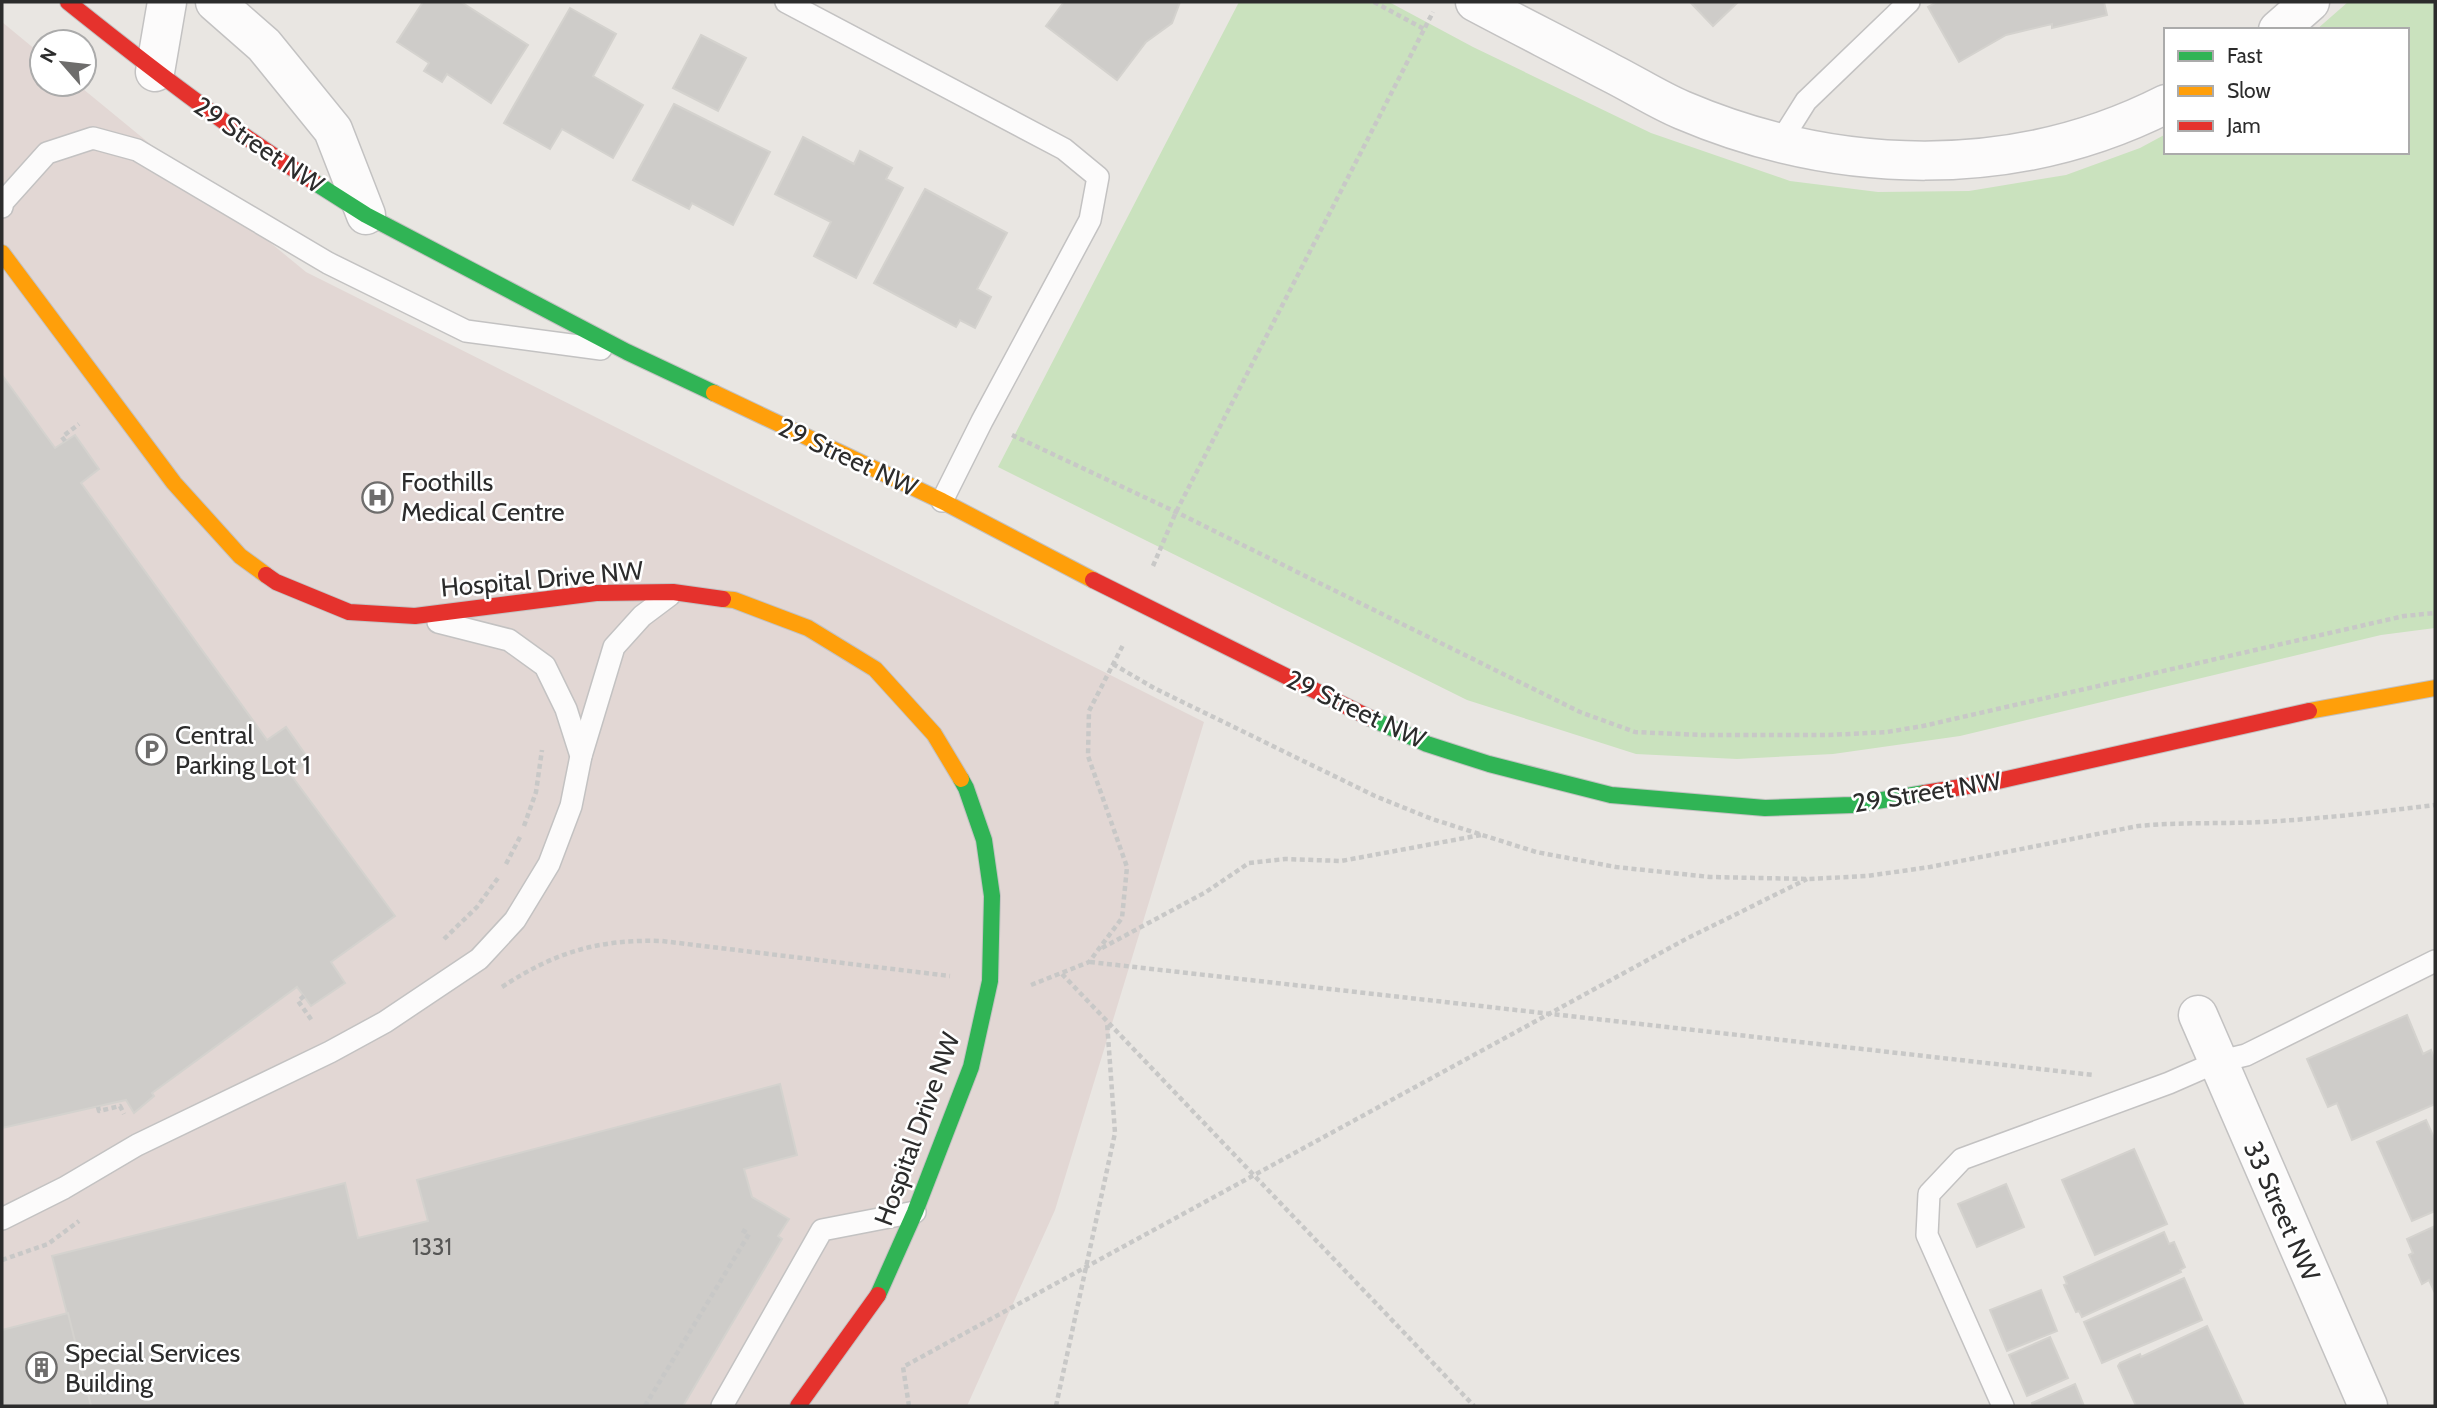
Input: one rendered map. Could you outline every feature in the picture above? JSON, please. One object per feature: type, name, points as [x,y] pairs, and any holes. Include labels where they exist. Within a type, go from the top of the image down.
[{"type":"street","name":"29 Street NW","points":[[68,2],[155,72],[252,143],[366,215],[626,352],[942,501],[1339,704],[1427,744],[1489,764],[1611,795],[1765,808],[1852,805],[1998,781],[2335,705],[2435,688]]},
{"type":"street","points":[[155,72],[167,2]]},
{"type":"street","name":"29 Street NW","points":[[215,2],[264,46],[333,130],[366,215]]},
{"type":"street","points":[[1475,2],[1682,110],[1779,144],[1860,158],[1954,161],[2013,154],[2064,143],[2115,127],[2164,105]]},
{"type":"street","points":[[2280,28],[2310,2]]},
{"type":"street","name":"Hospital Drive NW","points":[[2,253],[174,483],[240,556],[276,582],[349,612],[415,617],[596,593],[673,592],[734,600],[808,628],[876,669],[934,734],[966,788],[984,840],[992,896],[990,981],[971,1067],[915,1212],[877,1298],[798,1406]]},
{"type":"street","name":"33 Street NW","points":[[2198,1015],[2368,1406]]},
{"type":"lane","points":[[786,2],[1064,149],[1098,177],[1090,220],[942,501]]},
{"type":"lane","points":[[1779,144],[1806,101],[1909,2]]},
{"type":"lane","points":[[2,207],[3,202],[47,153],[93,138],[137,150],[328,263],[466,331],[626,352]]},
{"type":"lane","points":[[2,1219],[64,1188],[137,1145],[330,1052],[385,1022],[479,959],[515,920],[549,864],[571,806],[581,756],[614,647],[642,616],[673,592]]},
{"type":"lane","points":[[415,617],[509,640],[545,666],[566,709],[581,756]]},
{"type":"lane","points":[[2003,1406],[1927,1235],[1929,1194],[1962,1159],[2169,1083],[2217,1062],[2246,1055],[2435,961]]},
{"type":"lane","points":[[722,1406],[822,1230],[915,1212]]},
{"type":"path","points":[[1374,2],[1424,29]]},
{"type":"path","points":[[1154,564],[1176,512],[1438,2]]},
{"type":"path","points":[[982,421],[1176,512],[1580,712],[1635,732],[1745,735],[1887,732],[2404,616],[2435,613]]},
{"type":"path","points":[[65,442],[62,437],[82,422]]},
{"type":"path","points":[[1089,962],[1122,918],[1127,867],[1088,756],[1089,711],[1124,645]]},
{"type":"path","points":[[442,941],[477,907],[502,872],[521,835],[536,792],[542,740]]},
{"type":"path","points":[[1098,950],[1206,892],[1249,863],[1285,859],[1341,861],[1483,835]]},
{"type":"path","points":[[909,1406],[903,1367],[1686,939],[1808,879]]},
{"type":"path","points":[[494,992],[518,976],[573,950],[625,940],[662,941],[958,977]]},
{"type":"path","points":[[1024,984],[1031,985],[1089,962],[2100,1075]]},
{"type":"path","points":[[1061,974],[1474,1406]]},
{"type":"path","points":[[304,996],[298,1002],[316,1026],[325,1017]]},
{"type":"path","points":[[1056,1406],[1115,1133],[1107,1021]]},
{"type":"path","points":[[98,1107],[99,1111],[109,1108]]},
{"type":"path","points":[[2,1260],[48,1244],[80,1220]]},
{"type":"path","points":[[645,1406],[749,1234],[742,1230]]},
{"type":"shaded area","name":"Foothills Medical Centre","points":[[2,22],[28,43],[28,98],[94,98],[306,272],[1204,722],[1055,1210],[967,1406],[2,1406]]},
{"type":"green space","points":[[1239,2],[1389,2],[1473,47],[1651,133],[1790,181],[1878,192],[1969,191],[2066,175],[2140,148],[2164,135],[2164,154],[2409,154],[2409,28],[2318,28],[2348,2],[2435,2],[2435,628],[2381,635],[1960,736],[1833,754],[1737,759],[1636,754],[1467,700],[998,467]]},
{"type":"building","points":[[423,2],[461,2],[528,45],[491,103],[447,74],[442,82],[424,71],[429,63],[397,42]]},
{"type":"building","points":[[1064,2],[1180,2],[1172,23],[1146,42],[1117,80],[1046,26]]},
{"type":"building","points":[[1690,2],[1738,2],[1713,26]]},
{"type":"building","points":[[1937,2],[2104,2],[2107,15],[2006,35],[1959,62],[1928,7]]},
{"type":"building","points":[[570,8],[616,34],[593,76],[643,105],[613,158],[562,129],[550,149],[504,123]]},
{"type":"building","points":[[701,35],[746,58],[718,111],[673,88]]},
{"type":"building","points":[[674,104],[770,152],[733,225],[692,203],[689,209],[633,180]]},
{"type":"building","points":[[803,137],[854,164],[860,151],[892,168],[886,179],[903,188],[856,278],[814,256],[831,222],[775,194]]},
{"type":"building","points":[[925,189],[1007,233],[977,289],[991,297],[975,328],[960,320],[956,327],[874,283]]},
{"type":"building","name":"Central Parking Lot 1","points":[[2,375],[55,448],[75,435],[99,469],[81,483],[267,740],[286,727],[310,761],[291,775],[395,916],[331,962],[345,983],[311,1006],[297,987],[152,1093],[154,1096],[134,1113],[126,1100],[2,1128]]},
{"type":"building","points":[[2407,1015],[2423,1054],[2431,1050],[2435,1061],[2435,1104],[2352,1140],[2337,1103],[2328,1107],[2307,1059]]},
{"type":"building","points":[[780,1084],[797,1155],[744,1169],[752,1197],[789,1219],[778,1236],[782,1239],[683,1406],[91,1406],[52,1256],[345,1183],[358,1238],[428,1221],[417,1180]]},
{"type":"building","points":[[2426,1120],[2435,1140],[2435,1211],[2412,1221],[2377,1142]]},
{"type":"building","points":[[2134,1149],[2167,1224],[2095,1255],[2062,1180]]},
{"type":"building","points":[[2006,1184],[2024,1227],[1977,1247],[1958,1204]]},
{"type":"building","points":[[2435,1226],[2435,1293],[2429,1280],[2422,1284],[2409,1255],[2413,1253],[2407,1239]]},
{"type":"building","points":[[2164,1232],[2169,1244],[2174,1242],[2185,1267],[2181,1272],[2082,1317],[2079,1311],[2076,1312],[2064,1285],[2067,1284],[2064,1277]]},
{"type":"building","points":[[2184,1278],[2202,1320],[2102,1363],[2084,1322]]},
{"type":"building","points":[[2041,1290],[2057,1331],[2007,1351],[1990,1310]]},
{"type":"building","name":"Special Services Building","points":[[68,1313],[91,1406],[2,1406],[2,1330]]},
{"type":"building","points":[[2207,1326],[2244,1406],[2136,1406],[2118,1366],[2120,1363],[2140,1354],[2141,1357]]},
{"type":"building","points":[[2050,1337],[2068,1378],[2027,1396],[2009,1355]]},
{"type":"building","points":[[2075,1384],[2084,1406],[2033,1406],[2032,1403]]},
{"type":"traffic: fast","points":[[314,182],[366,215],[627,352],[714,393]]},
{"type":"traffic: fast","points":[[1370,718],[1427,744],[1489,764],[1611,795],[1765,808],[1852,805],[1925,793]]},
{"type":"traffic: fast","points":[[878,1295],[915,1212],[971,1067],[990,981],[992,896],[984,840],[961,779]]},
{"type":"traffic: slow","points":[[2,253],[174,483],[240,556],[266,575]]},
{"type":"traffic: slow","points":[[714,393],[942,501],[1093,580]]},
{"type":"traffic: slow","points":[[723,599],[734,600],[808,628],[875,669],[934,734],[961,779]]},
{"type":"traffic: slow","points":[[2309,711],[2435,688]]},
{"type":"traffic: jam","points":[[68,2],[189,96],[314,182]]},
{"type":"traffic: jam","points":[[266,575],[276,582],[349,612],[415,616],[596,593],[673,592],[723,599]]},
{"type":"traffic: jam","points":[[1093,580],[1370,718]]},
{"type":"traffic: jam","points":[[1925,793],[1998,781],[2309,711]]},
{"type":"traffic: jam","points":[[798,1406],[878,1295]]},
{"type":"place","name":"Foothills Medical Centre","points":[[378,497]]},
{"type":"place","name":"Central Parking Lot 1","points":[[152,750]]},
{"type":"place","name":"Special Services Building","points":[[42,1368]]}]
